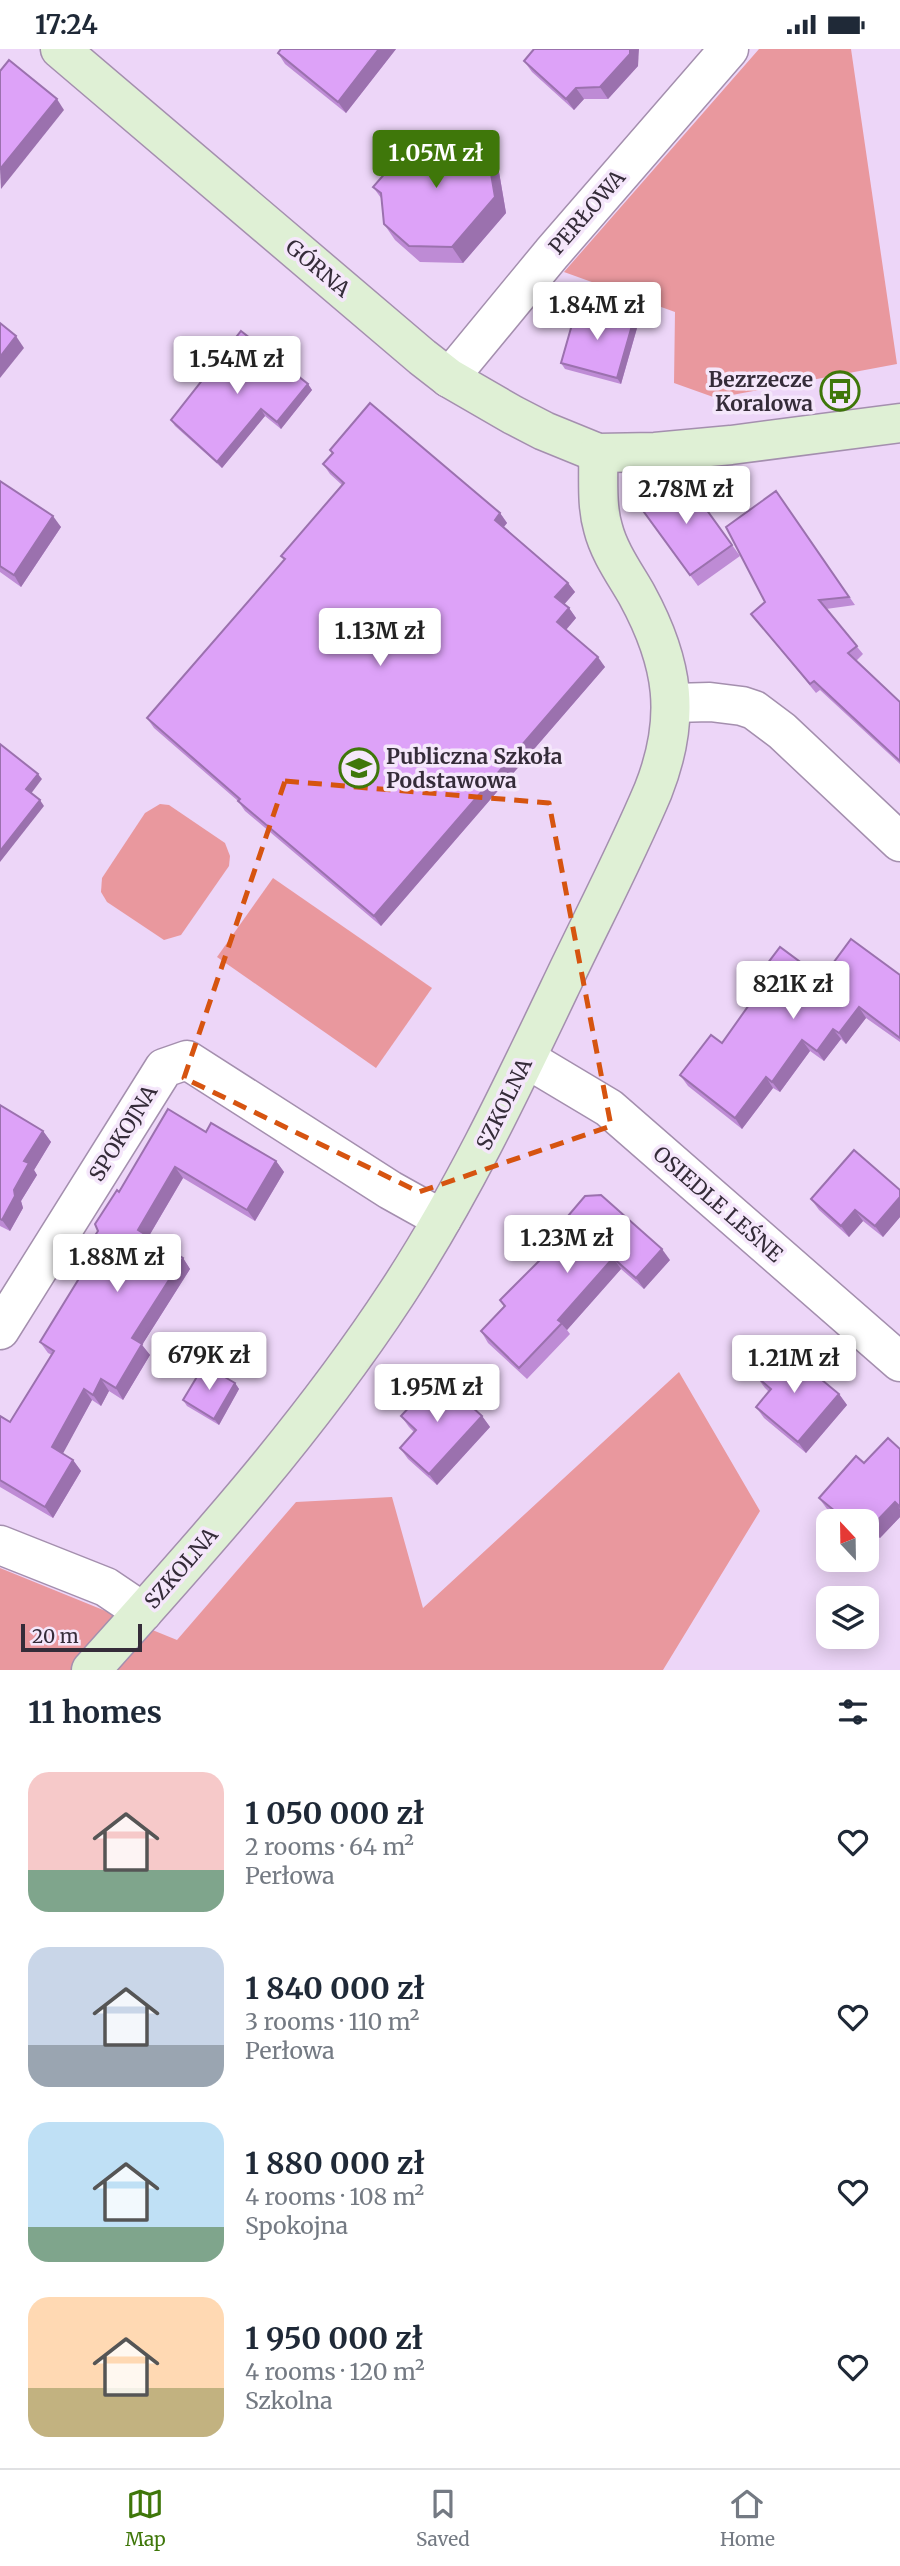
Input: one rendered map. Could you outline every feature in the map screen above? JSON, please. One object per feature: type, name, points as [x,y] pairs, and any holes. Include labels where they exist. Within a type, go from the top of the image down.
[{"type":"street","name":"GÓRNA","points":[[60,49],[449,377],[544,431],[598,453]]},
{"type":"street","name":"PERŁOWA","points":[[449,377],[552,253],[729,49]]},
{"type":"street","points":[[598,453],[655,452],[730,445],[900,423]]},
{"type":"street","name":"SZKOLNA","points":[[91,1670],[281,1452],[334,1383],[398,1291],[494,1126],[653,791],[665,756],[673,703],[665,660],[653,626],[603,530],[599,501],[598,453]]},
{"type":"street","points":[[673,703],[710,702],[754,710],[782,731],[900,842]]},
{"type":"street","name":"OSIEDLE LEŚNE","points":[[527,1059],[609,1108],[900,1362]]},
{"type":"street","name":"SPOKOJNA","points":[[0,1330],[164,1067],[187,1060],[390,1190],[442,1219]]},
{"type":"street","points":[[0,1545],[106,1587],[144,1612]]},
{"type":"highlighted area","points":[[285,781],[549,803],[611,1126],[419,1192],[184,1078]]},
{"type":"shaded area","points":[[759,49],[851,49],[897,364],[716,398],[674,383],[675,312],[564,272]]},
{"type":"shaded area","points":[[160,804],[169,805],[225,843],[230,856],[229,866],[181,935],[164,940],[107,902],[101,892],[102,878],[145,813]]},
{"type":"shaded area","points":[[273,878],[432,988],[376,1068],[217,957]]},
{"type":"shaded area","points":[[679,1372],[760,1511],[663,1670],[0,1670],[0,1568],[177,1640],[296,1502],[392,1497],[423,1608]]},
{"type":"building","points":[[281,49],[379,49],[338,102],[278,53]]},
{"type":"building","points":[[534,49],[630,49],[630,54],[600,87],[576,88],[566,99],[524,61]]},
{"type":"building","points":[[9,60],[57,99],[0,169],[0,71]]},
{"type":"building","points":[[421,132],[463,133],[488,156],[495,197],[452,247],[409,246],[384,224],[381,193],[373,187]]},
{"type":"building","points":[[577,307],[633,322],[617,378],[561,363]]},
{"type":"building","points":[[0,323],[16,336],[0,357]]},
{"type":"building","points":[[241,331],[308,384],[277,422],[261,409],[217,462],[171,420]]},
{"type":"building","points":[[370,403],[500,513],[495,520],[568,583],[555,597],[569,608],[557,622],[598,657],[374,916],[238,801],[240,799],[147,718],[285,559],[281,556],[344,483],[323,464],[333,453],[330,450]]},
{"type":"building","points":[[683,477],[732,545],[690,575],[641,508]]},
{"type":"building","points":[[0,481],[53,516],[14,575],[0,566]]},
{"type":"building","points":[[776,491],[849,597],[819,600],[857,646],[848,653],[900,702],[900,761],[814,681],[810,684],[751,614],[765,602],[726,527]]},
{"type":"building","points":[[0,744],[38,774],[26,789],[40,800],[0,851]]},
{"type":"building","points":[[851,939],[900,975],[900,1038],[859,1007],[839,1033],[833,1029],[817,1051],[802,1040],[772,1082],[766,1077],[735,1118],[680,1075],[711,1035],[722,1043],[766,981],[758,976],[780,947],[822,978]]},
{"type":"building","points":[[0,1105],[43,1131],[24,1161],[29,1163],[2,1220],[0,1219]]},
{"type":"building","points":[[168,1109],[206,1132],[211,1123],[276,1161],[247,1210],[175,1167],[138,1230],[183,1258],[132,1338],[142,1344],[116,1388],[101,1379],[93,1395],[84,1389],[52,1447],[73,1460],[45,1507],[0,1480],[0,1416],[10,1422],[54,1351],[40,1342],[91,1259],[83,1254],[98,1231],[95,1224],[117,1190],[119,1192]]},
{"type":"building","points":[[854,1150],[900,1190],[900,1197],[875,1226],[855,1210],[841,1226],[811,1199]]},
{"type":"building","points":[[601,1195],[662,1249],[636,1278],[613,1258],[558,1320],[562,1323],[519,1368],[481,1331],[505,1306],[500,1300],[551,1249],[545,1243],[585,1196]]},
{"type":"building","points":[[782,1347],[839,1394],[798,1442],[756,1407],[771,1389],[757,1377]]},
{"type":"building","points":[[204,1365],[235,1383],[214,1419],[183,1400]]},
{"type":"building","points":[[438,1376],[482,1416],[429,1474],[400,1448],[416,1430],[401,1416]]},
{"type":"building","points":[[888,1438],[900,1449],[900,1507],[895,1502],[879,1519],[879,1509],[832,1509],[819,1498],[856,1456],[864,1463]]},
{"type":"place","name":"Bezrzecze Koralowa","points":[[840,391]]},
{"type":"place","name":"Publiczna Szkoła Podstawowa","points":[[359,768]]}]
